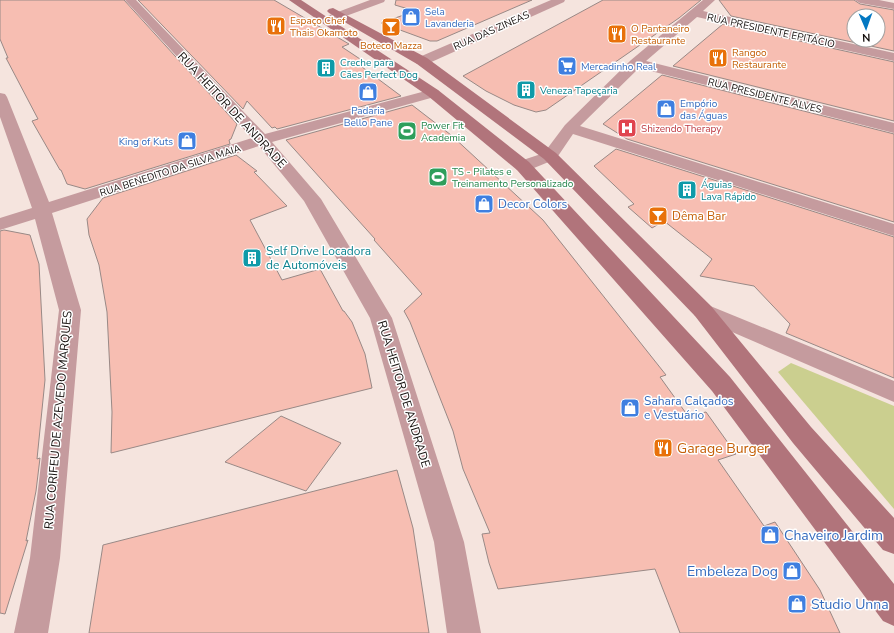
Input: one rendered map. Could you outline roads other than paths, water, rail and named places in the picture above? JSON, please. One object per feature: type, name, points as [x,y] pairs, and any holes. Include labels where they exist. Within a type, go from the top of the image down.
[{"type":"main road","points":[[294,0],[422,61],[550,156],[703,311],[802,434],[894,540]]},
{"type":"main road","points":[[316,0],[331,18],[433,93],[523,166],[721,384],[894,610]]},
{"type":"street","name":"RUA HEITOR DE ANDRADE","points":[[130,0],[262,140],[312,199],[381,318],[449,542],[464,633]]},
{"type":"street","points":[[331,18],[380,0]]},
{"type":"street","name":"RUA DAS ZINEAS","points":[[422,61],[560,0]]},
{"type":"street","points":[[523,166],[550,156],[570,128],[636,63],[710,0]]},
{"type":"street","points":[[860,0],[894,6]]},
{"type":"street","name":"RUA PRESIDENTE EPITÁCIO","points":[[695,13],[894,57]]},
{"type":"street","name":"RUA PRESIDENTE ALVES","points":[[636,63],[894,128]]},
{"type":"street","name":"RUA BENEDITO DA SILVA MAIA","points":[[0,224],[262,140],[433,93]]},
{"type":"street","name":"RUA CORIFEU DE AZEVEDO MARQUES","points":[[0,97],[41,206],[41,211],[70,310],[45,558],[31,633]]},
{"type":"street","points":[[570,128],[894,230]]},
{"type":"street","points":[[703,311],[894,392]]},
{"type":"place","name":"Sela Lavanderia","points":[[411,17]]},
{"type":"place","name":"Espaço Chef Thais Okamoto","points":[[276,26]]},
{"type":"place","name":"Boteco Mazza","points":[[391,27]]},
{"type":"place","name":"O Pantaneiro Restaurante","points":[[617,34]]},
{"type":"place","name":"Rangoo Restaurante","points":[[718,58]]},
{"type":"place","name":"Mercadinho Real","points":[[567,66]]},
{"type":"place","name":"Creche para Cães Perfect Dog","points":[[326,68]]},
{"type":"place","name":"Veneza Tapeçaria","points":[[526,90]]},
{"type":"place","name":"Padaria Bello Pane","points":[[368,92]]},
{"type":"place","name":"Empório das Águas","points":[[666,109]]},
{"type":"place","name":"Shizendo Therapy","points":[[627,128]]},
{"type":"place","name":"Power Fit Academia","points":[[407,131]]},
{"type":"place","name":"King of Kuts","points":[[187,141]]},
{"type":"place","name":"TS - Pilates e Treinamento Personalizado","points":[[438,177]]},
{"type":"place","name":"Águias Lava Rápido","points":[[687,190]]},
{"type":"place","name":"Decor Colors","points":[[484,204]]},
{"type":"place","name":"Dêma Bar","points":[[658,216]]},
{"type":"place","name":"Self Drive Locadora de Automóveis","points":[[252,258]]},
{"type":"place","name":"Sahara Calçados e Vestuário","points":[[630,408]]},
{"type":"place","name":"Garage Burger","points":[[663,448]]},
{"type":"place","name":"Chaveiro Jardim","points":[[770,535]]},
{"type":"place","name":"Embeleza Dog","points":[[792,571]]},
{"type":"place","name":"Studio Unna","points":[[797,604]]}]
